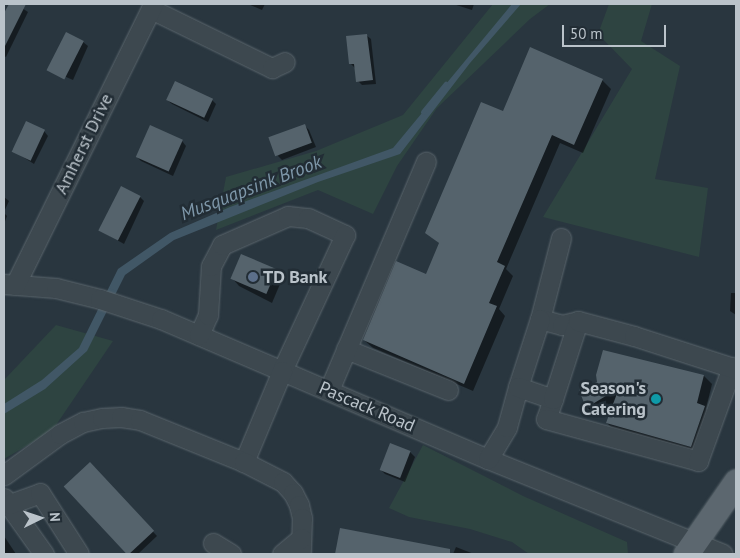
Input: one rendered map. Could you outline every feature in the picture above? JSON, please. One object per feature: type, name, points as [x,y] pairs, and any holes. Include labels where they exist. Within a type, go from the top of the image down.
[{"type":"main road","points":[[691,548],[736,482]]},
{"type":"street","points":[[152,6],[272,68],[286,62]]},
{"type":"street","name":"Amherst Drive","points":[[10,284],[152,6]]},
{"type":"street","points":[[329,390],[426,162]]},
{"type":"street","points":[[199,335],[208,315],[211,266],[222,246],[288,216],[308,218],[345,235],[282,371],[244,462]]},
{"type":"street","points":[[488,459],[507,427],[540,319],[561,238]]},
{"type":"street","name":"Pascack Road","points":[[10,284],[56,288],[122,305],[329,390],[691,548],[723,554]]},
{"type":"street","points":[[540,319],[562,325],[578,321],[634,336],[734,368],[698,462],[546,419],[578,321]]},
{"type":"street","points":[[346,349],[448,390]]},
{"type":"street","points":[[518,387],[553,399]]},
{"type":"street","points":[[4,474],[66,430],[84,422],[112,417],[140,420],[244,462],[276,478],[293,493],[302,518],[301,546],[282,554]]},
{"type":"street","points":[[44,554],[7,501],[40,493],[79,554]]},
{"type":"street","points":[[213,543],[231,554]]},
{"type":"green space","points":[[493,4],[550,4],[530,19],[437,108],[397,166],[373,214],[318,190],[216,230],[226,177],[316,151],[403,115]]},
{"type":"green space","points":[[609,4],[652,4],[641,41],[680,66],[655,179],[708,188],[699,257],[543,217],[632,69],[598,34]]},
{"type":"green space","points":[[56,325],[113,341],[52,431],[4,459],[4,380]]},
{"type":"green space","points":[[423,445],[523,496],[627,542],[628,554],[529,554],[512,542],[470,529],[409,517],[389,508]]},
{"type":"water","points":[[512,4],[521,4],[470,63],[400,154],[318,182],[174,240],[125,275],[87,351],[45,389],[4,414],[4,404],[42,380],[79,348],[118,269],[170,233],[230,207],[393,148]]},
{"type":"building","points":[[9,4],[26,4],[4,48],[4,13]]},
{"type":"building","points":[[66,32],[84,41],[64,79],[46,70]]},
{"type":"building","points":[[367,34],[373,80],[356,82],[354,64],[349,64],[346,36]]},
{"type":"building","points":[[530,47],[603,79],[574,145],[552,135],[497,262],[505,266],[489,303],[497,306],[464,384],[363,340],[396,261],[426,274],[439,243],[425,233],[481,102],[503,111]]},
{"type":"building","points":[[175,81],[213,99],[204,118],[166,100]]},
{"type":"building","points":[[26,121],[45,130],[31,161],[12,152]]},
{"type":"building","points":[[305,124],[312,143],[275,156],[268,137]]},
{"type":"building","points":[[150,125],[183,140],[169,172],[136,157]]},
{"type":"building","points":[[121,186],[141,196],[118,241],[98,231]]},
{"type":"building","name":"TD Bank","points":[[241,254],[277,269],[266,294],[230,279]]},
{"type":"building","name":"Season's Catering","points":[[603,350],[704,375],[697,403],[705,406],[691,447],[606,423],[619,388],[586,408],[579,390],[597,382],[596,375]]},
{"type":"building","points":[[390,443],[411,451],[400,478],[380,470]]},
{"type":"building","points":[[90,462],[154,531],[129,554],[127,554],[64,487]]},
{"type":"building","points":[[340,528],[450,549],[450,554],[335,554]]},
{"type":"waterway","name":"Musquapsink Brook","points":[[423,112],[446,84]]},
{"type":"place","name":"TD Bank","points":[[253,277]]},
{"type":"place","name":"Season's Catering","points":[[656,399]]}]
